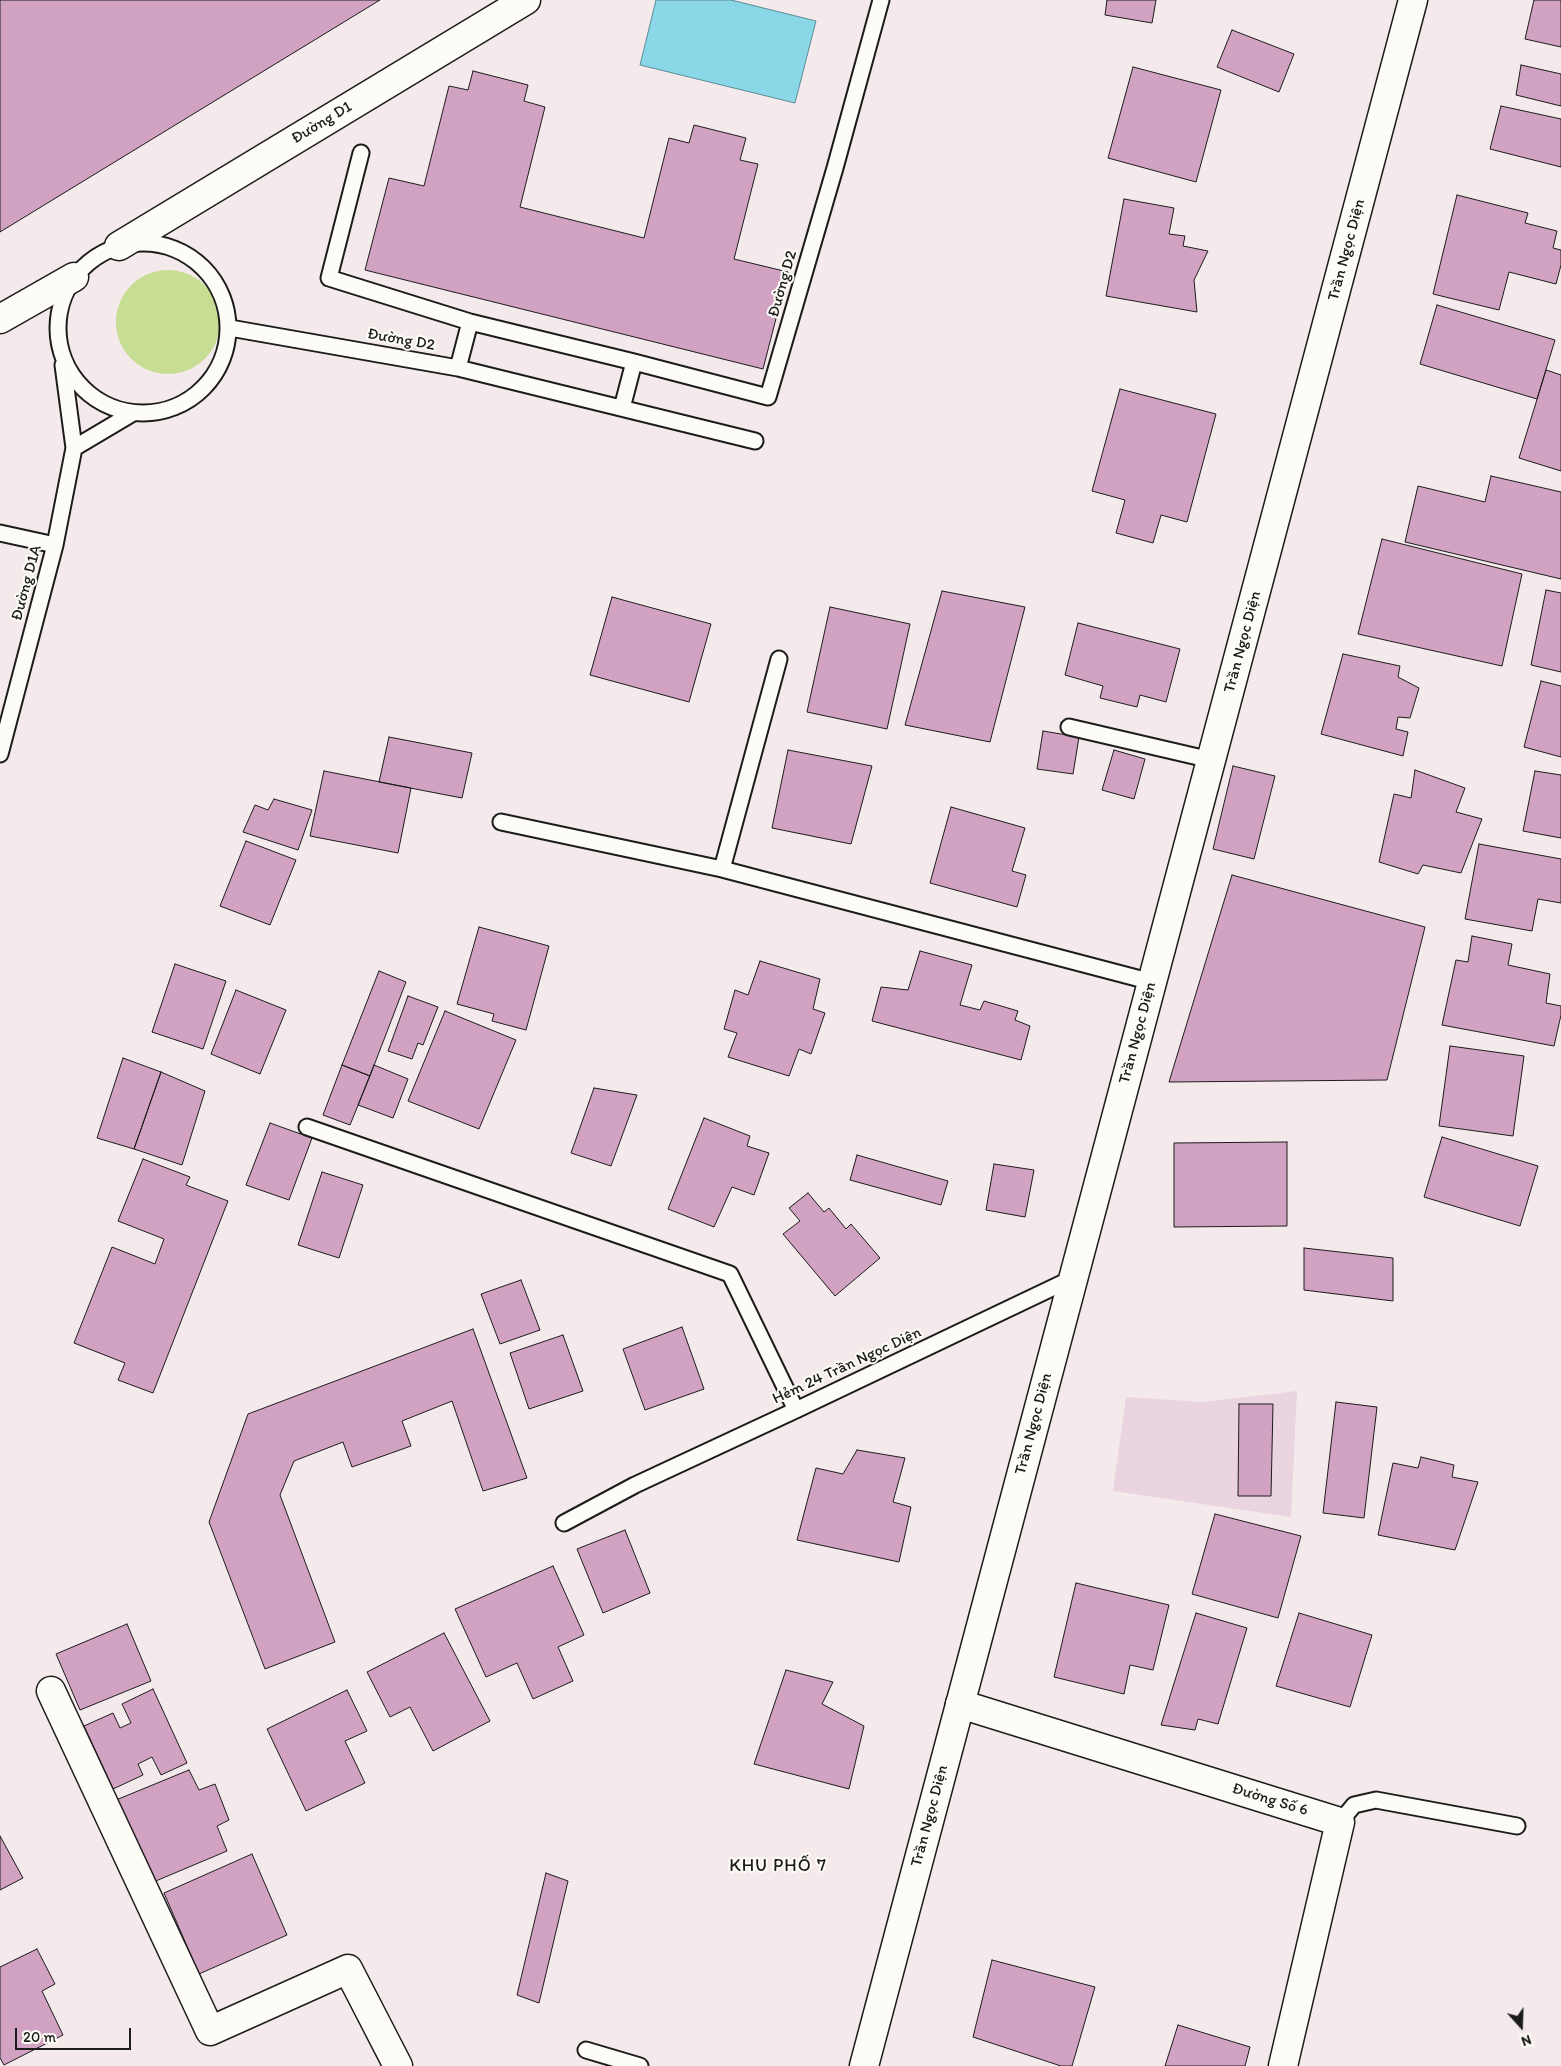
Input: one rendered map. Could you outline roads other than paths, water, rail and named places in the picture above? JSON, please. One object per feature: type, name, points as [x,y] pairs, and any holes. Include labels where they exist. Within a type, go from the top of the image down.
[{"type":"street","name":"Đường D1","points":[[119,246],[526,0]]},
{"type":"street","name":"Trần Ngọc Diện","points":[[864,2066],[1413,0]]},
{"type":"street","points":[[0,319],[74,277]]},
{"type":"street","points":[[51,1691],[210,2031],[348,1969],[398,2066]]},
{"type":"street","name":"Đường Số 6","points":[[960,1704],[1340,1822]]},
{"type":"street","points":[[1283,2066],[1340,1822]]},
{"type":"lane","name":"Đường D2","points":[[634,362],[768,397],[835,168],[881,0]]},
{"type":"lane","points":[[361,153],[329,278],[470,322],[634,362],[622,408]]},
{"type":"lane","points":[[145,241],[172,246],[195,259],[214,278],[226,302],[230,328],[226,352],[216,374],[200,392],[180,405],[157,412],[133,413],[110,407],[89,394],[73,378],[62,357],[57,329],[61,301],[74,277],[99,255],[119,246],[145,241]]},
{"type":"lane","points":[[458,368],[470,322]]},
{"type":"lane","name":"Đường D2","points":[[230,328],[458,368],[755,441]]},
{"type":"lane","name":"Đường D1A","points":[[0,754],[55,545],[74,448],[62,357]]},
{"type":"lane","points":[[74,448],[133,413]]},
{"type":"lane","points":[[0,533],[55,545]]},
{"type":"lane","points":[[722,869],[779,658]]},
{"type":"lane","points":[[1069,727],[1211,760]]},
{"type":"lane","points":[[501,822],[722,869],[1152,982]]},
{"type":"lane","points":[[308,1127],[730,1274],[796,1410]]},
{"type":"lane","name":"Hẻm 24 Trần Ngọc Diện","points":[[564,1523],[634,1485],[1073,1278]]},
{"type":"lane","points":[[1340,1822],[1354,1805],[1376,1800],[1517,1826]]},
{"type":"lane","points":[[586,2050],[640,2066]]},
{"type":"water","points":[[656,0],[731,0],[816,21],[795,103],[640,65]]},
{"type":"district","name":"KHU PHỐ 7","points":[[778,1866]]}]
